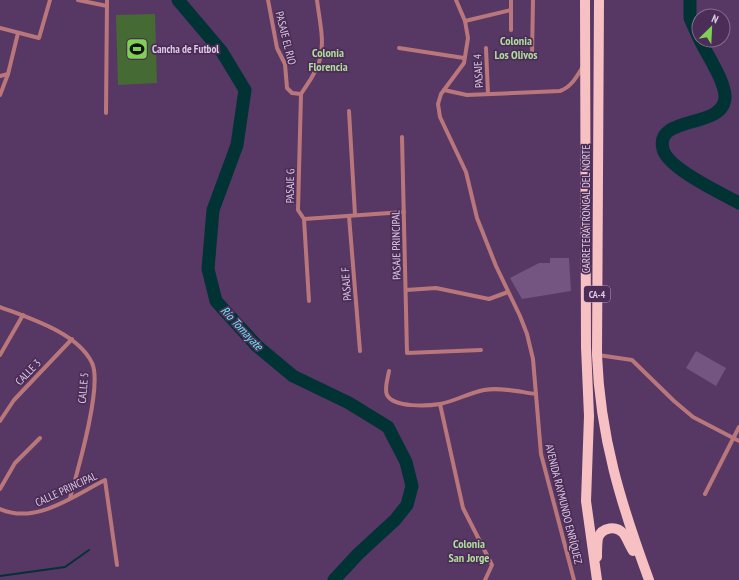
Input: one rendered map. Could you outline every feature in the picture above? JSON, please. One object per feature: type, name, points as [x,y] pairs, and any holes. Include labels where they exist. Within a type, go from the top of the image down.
[{"type":"main road","name":"CARRETERA TRONCAL DEL NORTE","points":[[585,0],[586,346],[589,416],[586,501],[596,578]]},
{"type":"main road","name":"CARRETERA TRONCAL DEL NORTE","points":[[598,0],[597,355],[599,391],[611,463],[626,516],[648,578]]},
{"type":"main road","points":[[596,578],[598,539],[605,530],[612,528],[624,534],[648,578]]},
{"type":"street","points":[[0,28],[39,38],[50,0]]},
{"type":"street","points":[[78,0],[106,6]]},
{"type":"street","points":[[106,113],[107,0]]},
{"type":"street","name":"PASAJE EL RIO","points":[[268,0],[277,48],[284,64],[287,88],[292,93],[301,94]]},
{"type":"street","points":[[301,94],[313,76],[321,58],[321,39],[317,0]]},
{"type":"street","name":"AVENIDA RAYMUNDO ENRÍQUEZ","points":[[456,0],[465,21],[468,38],[464,62],[444,90],[438,104],[440,117],[466,172],[477,218],[496,266],[527,334],[533,359],[541,454],[574,580]]},
{"type":"street","points":[[511,0],[512,30]]},
{"type":"street","points":[[532,0],[532,56]]},
{"type":"street","points":[[465,21],[511,10]]},
{"type":"street","points":[[0,95],[8,74],[18,33]]},
{"type":"street","points":[[398,48],[464,58]]},
{"type":"street","name":"PASAJE 4","points":[[486,48],[488,94]]},
{"type":"street","points":[[444,90],[460,94],[560,91],[567,88],[572,83],[585,64]]},
{"type":"street","points":[[0,76],[8,74]]},
{"type":"street","name":"PASAJE G","points":[[301,94],[298,210],[304,219],[308,301]]},
{"type":"street","points":[[349,111],[355,215]]},
{"type":"street","name":"PASAJE PRINCIPAL","points":[[402,137],[407,353],[481,350]]},
{"type":"street","points":[[304,219],[404,212]]},
{"type":"street","name":"PASAJE F","points":[[349,216],[360,351]]},
{"type":"street","points":[[406,290],[436,288],[490,299],[508,292]]},
{"type":"street","name":"CALLE 5","points":[[0,307],[23,315],[72,339],[93,363],[95,374],[84,443],[70,498]]},
{"type":"street","points":[[0,355],[23,315]]},
{"type":"street","name":"CALLE 3","points":[[0,421],[14,400],[72,339]]},
{"type":"street","points":[[597,355],[632,360],[674,401],[693,417],[739,441]]},
{"type":"street","points":[[389,371],[386,388],[387,395],[392,400],[406,405],[440,404],[485,390],[503,389],[536,394]]},
{"type":"street","points":[[440,404],[463,508],[492,565],[485,580]]},
{"type":"street","points":[[705,494],[739,427]]},
{"type":"street","points":[[0,489],[14,464],[40,438]]},
{"type":"street","name":"CALLE PRINCIPAL","points":[[0,509],[15,514],[25,515],[51,508],[104,480],[118,565]]},
{"type":"green space","name":"Cancha de Futbol","points":[[155,14],[157,83],[118,85],[116,15]]},
{"type":"building","points":[[550,258],[569,258],[571,291],[522,299],[510,278],[539,263],[550,263]]},
{"type":"building","points":[[696,351],[726,368],[716,386],[686,368]]},
{"type":"waterway","name":"Río Tomayate","points":[[178,0],[222,52],[245,90],[237,145],[213,210],[208,269],[216,301],[257,346],[293,376],[349,403],[388,427],[406,462],[412,486],[407,505],[395,520],[358,554],[334,580]]},
{"type":"waterway","points":[[690,0],[691,20]]},
{"type":"waterway","points":[[704,48],[722,82],[725,96],[722,107],[714,114],[669,131],[663,138],[663,149],[674,164],[684,172],[708,187],[739,203]]},
{"type":"waterway","points":[[0,576],[65,567],[89,550]]},
{"type":"place","name":"Cancha de Futbol","points":[[137,49]]},
{"type":"district","name":"Colonia Los Olivos","points":[[516,47]]},
{"type":"district","name":"Colonia Florencia","points":[[328,59]]},
{"type":"district","name":"Colonia San Jorge","points":[[469,550]]}]
